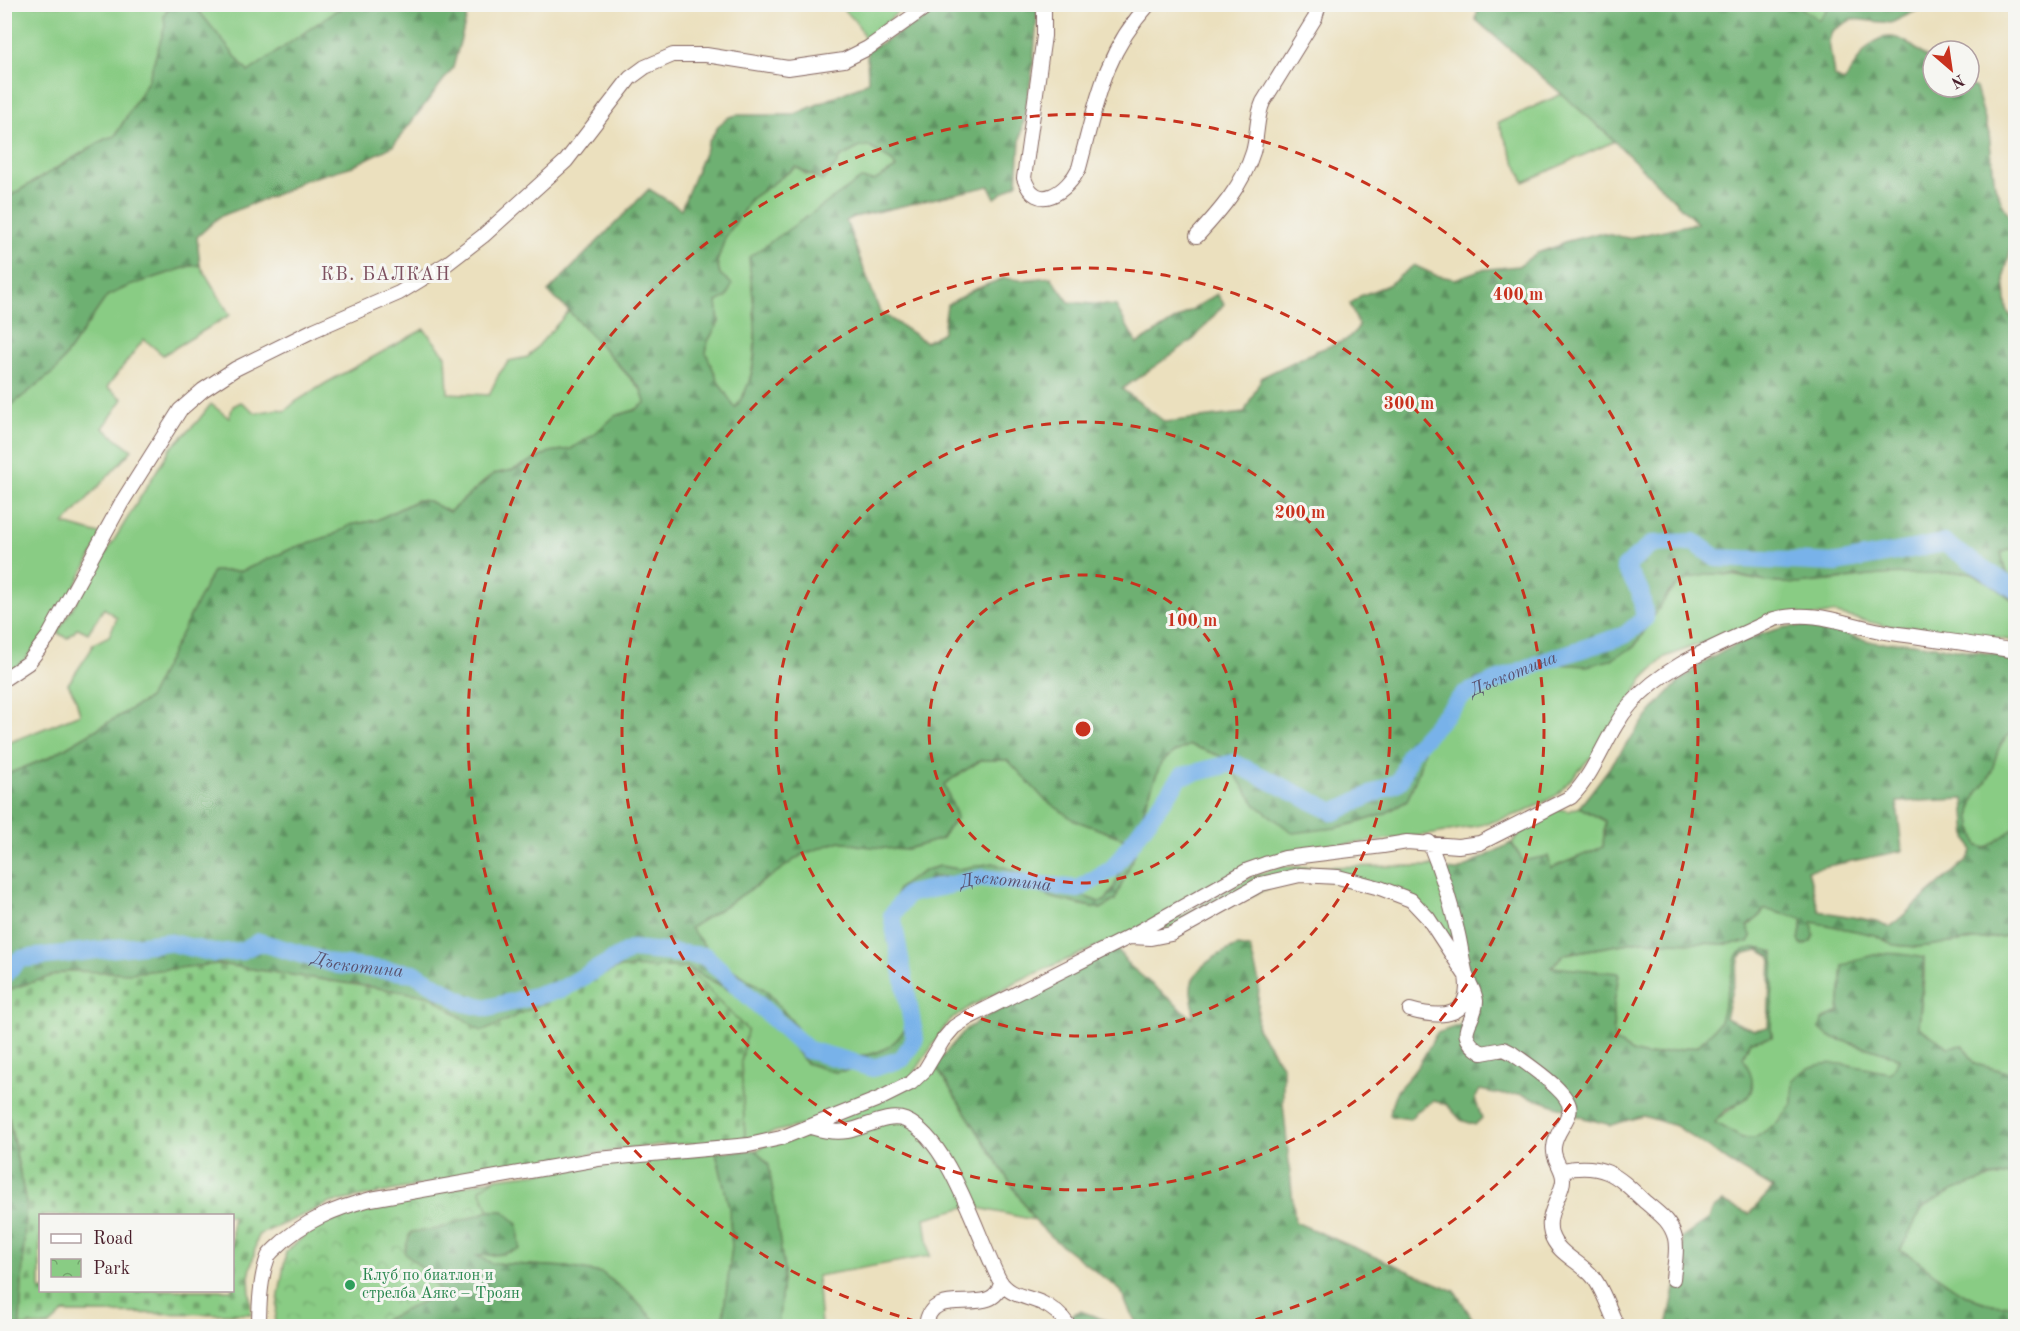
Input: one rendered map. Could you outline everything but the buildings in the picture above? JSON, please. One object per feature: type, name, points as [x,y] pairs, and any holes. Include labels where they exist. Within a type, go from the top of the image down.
[{"type":"street","points":[[4,679],[28,663],[48,637],[122,502],[180,410],[202,390],[235,369],[314,330],[399,293],[448,263],[483,236],[566,161],[630,78],[645,67],[673,56],[706,55],[788,68],[844,60],[868,48],[930,4]]},
{"type":"street","points":[[1044,4],[1044,36],[1024,178],[1027,189],[1034,195],[1043,197],[1052,196],[1073,180],[1079,168],[1104,74],[1132,23],[1149,4]]},
{"type":"street","points":[[1197,236],[1234,191],[1247,170],[1254,149],[1260,109],[1315,18],[1318,4]]},
{"type":"street","points":[[258,1326],[262,1283],[268,1255],[307,1222],[345,1205],[598,1159],[749,1146],[781,1138],[812,1127],[911,1083],[925,1070],[943,1040],[954,1027],[968,1018],[1129,938],[1248,870],[1285,858],[1407,842],[1458,846],[1480,843],[1571,797],[1582,786],[1610,733],[1631,704],[1661,677],[1774,619],[1794,614],[1816,616],[1890,633],[1938,638],[2016,651]]},
{"type":"street","points":[[1410,1010],[1424,1014],[1455,1012],[1465,1002],[1468,984],[1450,903],[1429,842]]},
{"type":"street","points":[[1129,938],[1151,938],[1171,934],[1261,884],[1300,875],[1338,877],[1380,888],[1411,900],[1428,918],[1466,976],[1476,1000],[1466,1028],[1467,1037],[1482,1053],[1504,1049],[1512,1053],[1560,1090],[1569,1102],[1570,1113],[1554,1144],[1555,1155],[1562,1170],[1562,1186],[1549,1224],[1553,1239],[1593,1276],[1617,1326]]},
{"type":"street","points":[[812,1127],[825,1131],[849,1131],[897,1118],[912,1124],[941,1154],[976,1224],[987,1255],[1001,1282],[1014,1294],[1051,1308],[1069,1326]]},
{"type":"street","points":[[1562,1170],[1584,1167],[1606,1171],[1631,1187],[1644,1202],[1663,1216],[1673,1232],[1676,1245],[1673,1279]]},
{"type":"street","points":[[926,1326],[929,1314],[936,1308],[951,1302],[985,1301],[997,1292],[1001,1282]]},
{"type":"green space","points":[[838,4],[905,5],[865,43],[859,27]]},
{"type":"green space","points":[[1796,4],[1819,20],[1830,5],[1928,5],[1891,23],[1852,19],[1832,31],[1829,41],[1834,76],[1844,82],[1869,47],[1885,37],[1895,38],[1910,44],[1921,53],[1921,99],[1979,99],[1989,134],[1995,186],[2004,207],[2015,224],[2015,233],[2004,276],[2007,310],[2016,324],[2016,547],[2001,553],[2005,570],[2015,583],[2015,602],[1990,583],[1969,572],[1880,575],[1798,584],[1766,582],[1736,575],[1711,574],[1687,579],[1670,591],[1634,647],[1610,660],[1587,666],[1557,664],[1541,658],[1527,669],[1475,679],[1444,712],[1433,731],[1425,746],[1407,801],[1384,814],[1335,828],[1293,833],[1256,805],[1223,757],[1190,745],[1175,752],[1161,763],[1145,805],[1135,853],[1115,900],[1101,909],[1052,898],[997,877],[935,877],[915,888],[898,908],[898,928],[907,963],[916,1017],[916,1047],[892,1065],[834,1072],[806,1063],[776,1027],[735,993],[686,967],[528,1011],[482,1032],[430,996],[218,964],[131,973],[68,971],[14,988],[5,994],[5,775],[48,758],[148,699],[213,571],[242,571],[293,548],[333,535],[350,525],[377,520],[418,500],[429,501],[449,512],[494,474],[513,470],[550,452],[571,449],[593,435],[615,416],[635,410],[645,403],[641,389],[569,311],[548,292],[649,189],[681,209],[709,141],[719,125],[729,117],[793,115],[860,86],[868,81],[867,51],[931,15],[944,5],[1038,5],[1033,67],[1020,142],[1017,183],[995,198],[989,186],[854,217],[846,221],[880,312],[926,342],[943,332],[947,305],[973,290],[1004,278],[1021,280],[1051,277],[1069,302],[1116,306],[1137,344],[1217,294],[1224,304],[1194,339],[1122,389],[1165,422],[1244,413],[1262,377],[1314,352],[1346,340],[1359,327],[1350,304],[1360,296],[1388,285],[1414,265],[1435,275],[1455,279],[1480,270],[1518,266],[1537,253],[1564,242],[1599,233],[1628,238],[1697,223],[1602,129],[1475,19],[1480,5]],"holes":[[[868,146],[892,161],[896,168],[874,181],[861,179],[749,257],[755,315],[755,355],[752,374],[735,408],[719,383],[706,353],[708,341],[719,322],[717,302],[727,297],[732,284],[720,274],[717,262],[725,238],[751,199],[796,167],[822,181],[839,158],[860,147]],[[981,760],[1008,760],[1044,799],[1074,820],[1125,839],[1125,857],[1117,882],[1105,901],[1099,902],[993,863],[959,869],[940,866],[926,870],[912,878],[898,889],[890,915],[888,940],[903,994],[907,1026],[900,1036],[886,1048],[875,1053],[853,1056],[807,1048],[795,1025],[767,991],[715,959],[690,928],[803,854],[840,841],[862,846],[904,850],[941,839],[957,817],[944,784]]]},
{"type":"green space","points":[[4,5],[169,5],[164,16],[166,26],[148,81],[115,136],[105,139],[5,199]]},
{"type":"green space","points":[[169,5],[194,5],[248,72],[344,5],[470,5],[453,68],[393,146],[353,166],[301,181],[287,190],[219,217],[197,237],[200,265],[190,266],[129,286],[107,296],[56,370],[5,410],[5,199],[105,139],[115,136],[148,81],[165,26],[164,16]]},
{"type":"green space","points":[[194,5],[344,5],[247,73]]},
{"type":"green space","points":[[1796,5],[1830,5],[1819,21]]},
{"type":"green space","points":[[1562,94],[1615,141],[1524,182],[1498,123]]},
{"type":"green space","points":[[868,146],[892,161],[896,168],[874,181],[755,333],[749,382],[735,409],[719,383],[706,353],[708,341],[719,322],[717,302],[720,274],[717,262],[725,238],[751,199],[796,167],[807,175],[836,165],[839,158],[860,147]]},
{"type":"green space","points":[[200,265],[230,315],[163,355],[144,339],[107,387],[123,399],[103,428],[132,450],[64,524],[103,535],[53,627],[24,661],[5,675],[5,410],[56,370],[107,296],[129,286],[190,266]]},
{"type":"green space","points":[[569,311],[641,390],[646,403],[635,410],[615,416],[593,436],[571,449],[550,452],[513,470],[493,474],[449,512],[429,501],[417,500],[377,520],[350,525],[334,535],[293,548],[242,571],[213,572],[148,699],[48,758],[5,775],[4,739],[8,743],[80,714],[75,696],[68,684],[93,644],[109,636],[117,618],[104,608],[88,633],[78,628],[68,638],[57,633],[170,449],[211,404],[229,418],[233,406],[241,402],[256,413],[278,409],[285,411],[326,383],[424,329],[446,356],[448,393],[489,395],[499,374],[509,361],[528,357]]},
{"type":"green space","points":[[2015,547],[2015,583],[2005,570],[2001,552]]},
{"type":"green space","points":[[1969,572],[1990,583],[2015,602],[2015,641],[1942,629],[1886,626],[1833,613],[1737,630],[1665,657],[1643,679],[1598,754],[1589,759],[1557,795],[1525,812],[1481,825],[1434,834],[1287,851],[1131,932],[1020,980],[971,1006],[948,1022],[911,1078],[815,1122],[745,1139],[741,1063],[747,1030],[686,967],[735,993],[776,1027],[806,1063],[834,1072],[892,1065],[916,1047],[916,1017],[907,963],[898,928],[898,908],[915,888],[935,877],[997,877],[1077,904],[1101,909],[1115,900],[1135,853],[1145,805],[1161,763],[1175,752],[1190,745],[1223,757],[1279,821],[1292,832],[1335,828],[1384,814],[1407,801],[1425,746],[1433,731],[1444,712],[1462,696],[1475,679],[1527,669],[1540,658],[1557,664],[1634,647],[1664,599],[1687,579],[1718,574],[1768,582],[1796,583],[1889,574]]},
{"type":"green space","points":[[1815,626],[1877,643],[1905,642],[2015,657],[2015,730],[2001,744],[1990,776],[1973,802],[1971,815],[1978,846],[1986,848],[2015,828],[2015,935],[1917,947],[1894,945],[1875,935],[1812,922],[1814,936],[1811,942],[1802,945],[1799,940],[1803,919],[1764,909],[1759,917],[1747,926],[1752,937],[1749,942],[1727,944],[1640,941],[1565,954],[1551,967],[1619,973],[1613,1011],[1614,1041],[1632,1052],[1646,1056],[1698,1046],[1720,1022],[1736,957],[1748,949],[1758,948],[1774,952],[1772,1037],[1750,1041],[1743,1057],[1751,1074],[1750,1094],[1728,1109],[1715,1123],[1742,1138],[1755,1138],[1780,1121],[1792,1104],[1793,1080],[1804,1071],[1815,1066],[1839,1064],[1890,1073],[1900,1058],[1828,1036],[1820,1029],[1822,1020],[1839,1012],[1843,966],[1864,957],[1883,954],[1902,954],[1924,958],[1919,1027],[1948,1047],[1963,1045],[1975,1064],[2015,1074],[2015,1174],[1988,1178],[1952,1191],[1923,1207],[1900,1251],[1911,1256],[1957,1290],[1979,1301],[2003,1305],[2015,1303],[2015,1326],[1667,1326],[1677,1280],[1684,1268],[1682,1238],[1709,1219],[1712,1211],[1723,1202],[1749,1214],[1773,1188],[1676,1126],[1643,1116],[1611,1125],[1580,1117],[1565,1109],[1521,1094],[1504,1095],[1480,1090],[1475,1099],[1482,1118],[1475,1125],[1461,1120],[1446,1104],[1433,1101],[1417,1111],[1410,1119],[1390,1116],[1396,1093],[1420,1063],[1437,1033],[1460,1025],[1475,999],[1446,870],[1458,871],[1511,843],[1523,861],[1548,856],[1551,868],[1603,847],[1605,821],[1579,807],[1637,730],[1674,687],[1709,659],[1736,645],[1783,628]],"holes":[[[1964,799],[1967,837],[1972,851],[1968,859],[1890,927],[1876,921],[1819,911],[1808,870],[1902,851],[1897,802]],[[1759,950],[1771,957],[1768,1027],[1754,1030],[1725,1018],[1740,957],[1745,953]]]},
{"type":"green space","points":[[2015,730],[2015,828],[1986,848],[1978,846],[1971,821],[1973,802],[1990,776],[2001,744]]},
{"type":"green space","points":[[981,760],[1008,760],[1044,799],[1074,820],[1125,839],[1125,857],[1111,892],[1105,901],[1099,902],[993,863],[959,869],[940,866],[926,870],[898,889],[888,940],[903,994],[907,1026],[895,1041],[875,1053],[853,1056],[807,1048],[795,1025],[767,991],[715,959],[690,928],[803,854],[840,841],[862,846],[957,817],[944,784]]},
{"type":"green space","points":[[1579,807],[1605,821],[1603,847],[1551,869],[1523,861],[1512,843],[1524,828],[1558,809],[1569,811]]},
{"type":"green space","points":[[1435,866],[1469,963],[1415,900],[1302,874],[1177,927],[1154,931],[1251,877],[1280,867]]},
{"type":"green space","points":[[1764,909],[1803,919],[1799,940],[1811,921],[1875,935],[1894,945],[1917,947],[2015,935],[2015,1074],[1975,1064],[1964,1045],[1948,1048],[1919,1027],[1924,958],[1843,966],[1839,1012],[1822,1020],[1828,1036],[1900,1058],[1890,1074],[1850,1065],[1792,1091],[1792,1104],[1780,1121],[1755,1138],[1742,1138],[1715,1123],[1717,1119],[1748,1097],[1743,1057],[1750,1041],[1772,1037],[1774,952],[1758,948],[1748,949],[1736,958],[1720,1022],[1698,1046],[1646,1056],[1632,1052],[1614,1041],[1613,1011],[1619,974],[1551,967],[1565,954],[1641,941],[1727,944],[1759,917]]},
{"type":"green space","points":[[1237,946],[1250,948],[1259,982],[1257,1028],[1283,1067],[1283,1103],[1295,1222],[1455,1291],[1477,1326],[1136,1326],[1121,1291],[1051,1237],[1034,1220],[935,1065],[966,1029],[1116,948],[1130,966],[1192,1018],[1191,990],[1196,975],[1207,962]]},
{"type":"green space","points":[[218,964],[430,996],[482,1032],[618,968],[686,967],[747,1030],[741,1063],[745,1139],[726,1143],[658,1145],[543,1161],[330,1203],[258,1235],[249,1277],[251,1314],[63,1313],[49,1326],[20,1326],[26,1202],[5,1098],[4,994],[14,988],[68,971],[131,973]]},
{"type":"green space","points":[[935,1065],[1034,1220],[969,1206],[925,1218],[930,1256],[817,1276],[821,1326],[778,1326],[784,1270],[756,1150]]},
{"type":"green space","points":[[4,1098],[26,1202],[20,1326],[5,1326]]},
{"type":"green space","points":[[756,1150],[769,1165],[784,1270],[778,1326],[722,1326],[732,1247],[729,1207],[716,1152]]},
{"type":"green space","points":[[716,1152],[729,1207],[732,1247],[722,1326],[660,1326],[631,1296],[602,1273],[566,1267],[491,1263],[475,1256],[503,1254],[503,1211],[489,1211],[479,1189],[496,1178]]},
{"type":"green space","points":[[2015,1174],[2015,1303],[2003,1305],[1979,1301],[1957,1290],[1911,1256],[1900,1251],[1918,1215],[1934,1199],[1968,1184]]},
{"type":"green space","points":[[496,1178],[480,1189],[489,1211],[437,1229],[411,1232],[404,1252],[427,1273],[440,1293],[372,1326],[274,1326],[286,1252],[319,1223]]},
{"type":"green space","points":[[489,1211],[503,1211],[518,1224],[520,1249],[503,1254],[477,1256],[491,1263],[566,1267],[602,1273],[631,1296],[660,1326],[372,1326],[440,1293],[427,1273],[403,1252],[411,1232],[437,1229]]},
{"type":"green space","points":[[1080,1311],[1121,1326],[1068,1326],[1065,1318]]},
{"type":"waterway","name":"Дъскотина","points":[[4,975],[20,959],[168,942],[214,953],[241,951],[259,942],[338,965],[414,973],[465,1003],[488,1008],[562,989],[632,949],[705,956],[808,1050],[873,1068],[902,1059],[915,1039],[892,915],[908,894],[983,878],[1078,889],[1113,868],[1181,776],[1234,763],[1334,812],[1400,781],[1410,753],[1464,694],[1548,660],[1625,635],[1645,618],[1640,591],[1625,567],[1652,544],[1694,542],[1716,558],[1837,563],[1944,543],[2016,590]]},
{"type":"place","name":"Клуб по биатлон и стрелба Аякс – Троян","points":[[350,1285]]},
{"type":"district","name":"КВ. БАЛКАН","points":[[386,275]]}]
